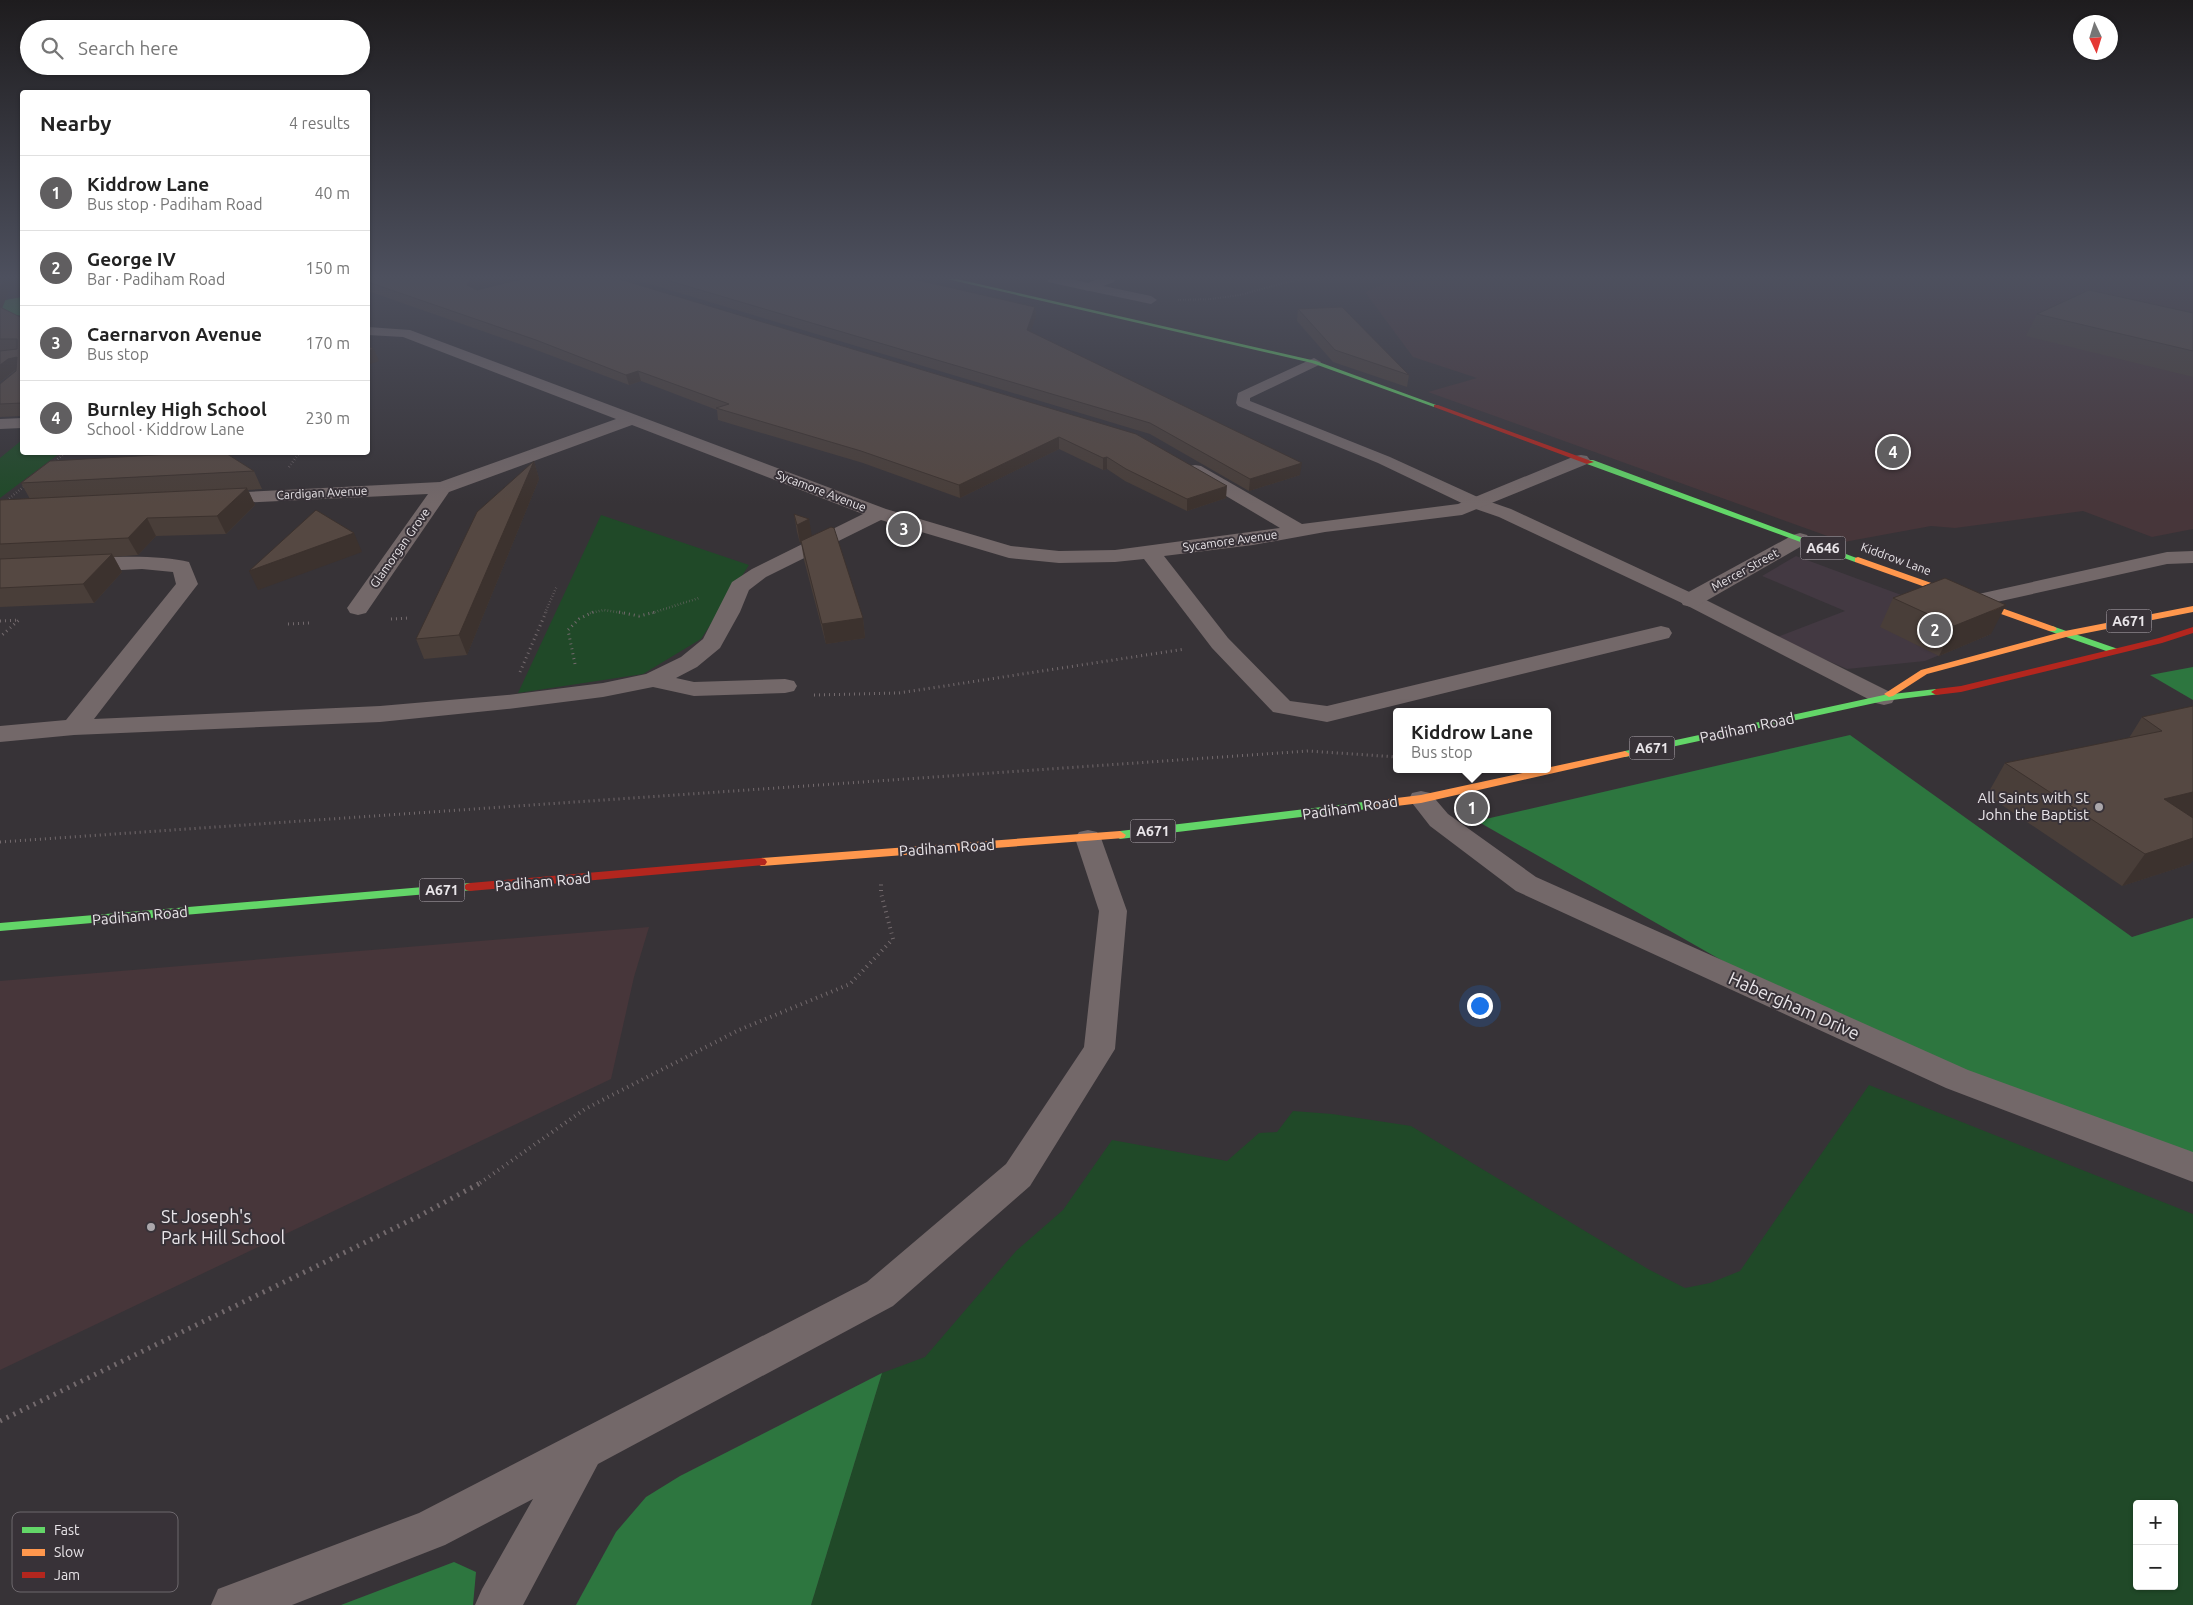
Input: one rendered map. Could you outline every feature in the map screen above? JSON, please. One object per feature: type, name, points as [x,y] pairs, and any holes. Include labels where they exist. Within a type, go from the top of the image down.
[{"type":"main road","name":"Kiddrow Lane","points":[[1278,354],[1314,362],[1800,539],[2116,651]]},
{"type":"main road","name":"Padiham Road","points":[[1884,698],[1924,672],[2065,634],[2193,609]]},
{"type":"main road","name":"Padiham Road","points":[[1551,771],[1884,698],[1961,689],[2193,630]]},
{"type":"main road","name":"Padiham Road","points":[[0,927],[884,852],[1088,838],[1274,818],[1421,799],[1540,773]]},
{"type":"street","name":"Sycamore Avenue","points":[[458,354],[879,513],[1008,552],[1059,557],[1115,556],[1253,539],[1298,530],[1462,509],[1581,460]]},
{"type":"street","name":"Cardigan Avenue","points":[[196,499],[442,488],[632,419]]},
{"type":"street","points":[[0,424],[20,423]]},
{"type":"street","points":[[1184,464],[1298,530]]},
{"type":"street","name":"Glamorgan Grove","points":[[358,608],[442,488]]},
{"type":"street","points":[[0,734],[74,727],[380,714],[507,702],[653,680],[688,662],[712,643],[740,587],[759,572],[879,513]]},
{"type":"street","name":"Mercer Street","points":[[1691,600],[1800,539]]},
{"type":"street","points":[[1149,551],[1220,643],[1282,707],[1327,714],[1661,633]]},
{"type":"street","points":[[57,567],[142,563],[182,566],[187,584],[74,727]]},
{"type":"street","points":[[653,680],[694,688],[785,686]]},
{"type":"lane","points":[[1314,362],[1243,396],[1243,403],[1384,460],[1476,503],[1505,514],[1691,600],[1884,698]]},
{"type":"lane","points":[[1974,601],[2167,558],[2193,557]]},
{"type":"lane","name":"Habergham Drive","points":[[1421,799],[1439,820],[1526,884],[1957,1080],[2193,1167]]},
{"type":"lane","points":[[234,1605],[430,1530],[880,1294],[1018,1175],[1099,1049],[1113,911],[1088,838]]},
{"type":"lane","points":[[498,1605],[583,1450]]},
{"type":"path","points":[[51,465],[63,455]]},
{"type":"path","points":[[0,506],[28,483]]},
{"type":"path","points":[[507,702],[557,586]]},
{"type":"path","points":[[567,694],[564,686],[574,678],[575,661],[568,630],[573,622],[590,613],[606,610],[632,617],[648,614],[698,598],[734,597]]},
{"type":"path","points":[[391,619],[409,618]]},
{"type":"path","points":[[0,621],[19,620],[0,637]]},
{"type":"path","points":[[288,624],[310,623]]},
{"type":"path","points":[[785,686],[808,695],[899,693],[1220,643]]},
{"type":"path","points":[[0,842],[1308,751],[1393,757]]},
{"type":"path","points":[[0,1421],[428,1211],[484,1181],[585,1109],[739,1030],[850,984],[893,939],[880,894],[881,883]]},
{"type":"shaded area","points":[[1411,354],[2193,354],[2193,529],[2152,537],[2083,511],[1955,528],[1931,526],[1844,542],[1428,392],[1477,378],[1413,357]]},
{"type":"shaded area","points":[[1796,556],[1931,606],[1991,634],[1925,661],[1847,669],[1775,638],[1845,611],[1762,576]]},
{"type":"shaded area","name":"St Joseph's Park Hill School","points":[[649,927],[634,977],[611,1079],[0,1370],[0,981]]},
{"type":"green space","points":[[20,442],[20,455],[57,455],[0,498],[0,458]]},
{"type":"green space","points":[[601,515],[749,565],[701,639],[643,674],[518,693]]},
{"type":"green space","points":[[2193,667],[2193,700],[2150,675]]},
{"type":"green space","points":[[1850,735],[2132,937],[2193,918],[2193,1163],[1830,1022],[1477,821]]},
{"type":"green space","points":[[1869,1085],[2193,1214],[2193,1605],[811,1605],[882,1373],[925,1357],[1016,1251],[1063,1210],[1112,1140],[1227,1161],[1259,1133],[1277,1132],[1293,1111],[1332,1114],[1411,1126],[1648,1269],[1685,1288],[1710,1283],[1740,1271]]},
{"type":"green space","points":[[882,1373],[811,1605],[576,1605],[616,1532],[646,1497],[680,1476]]},
{"type":"green space","points":[[454,1562],[476,1572],[473,1605],[341,1605]]},
{"type":"building","points":[[0,354],[20,354],[20,403],[0,404],[0,384],[16,371],[17,357],[8,359],[0,365]]},
{"type":"building","points":[[572,354],[869,354],[1136,434],[1227,486],[1187,499],[1126,469],[1107,457],[1103,458],[1059,437],[959,485],[861,451],[716,408],[729,404],[638,371],[626,375]]},
{"type":"building","points":[[916,354],[1076,354],[1302,463],[1250,479],[1150,423]]},
{"type":"building","points":[[1347,354],[1388,354],[1409,375]]},
{"type":"building","points":[[155,455],[229,455],[254,471],[21,483],[50,461]]},
{"type":"building","points":[[534,461],[459,635],[416,639],[477,512]]},
{"type":"building","points":[[247,488],[217,516],[147,518],[128,538],[0,544],[0,500]]},
{"type":"building","points":[[316,510],[354,533],[249,571]]},
{"type":"building","points":[[794,514],[809,519],[797,525]]},
{"type":"building","points":[[831,527],[834,528],[863,618],[822,624],[801,541]]},
{"type":"building","points":[[112,554],[83,584],[0,588],[0,559]]},
{"type":"building","points":[[1945,578],[2006,605],[1954,626],[1893,598]]},
{"type":"building","points":[[2193,706],[2193,792],[2164,799],[2193,818],[2193,838],[2145,854],[2005,763],[2162,731],[2142,717]]},
{"type":"traffic: fast","points":[[1278,354],[1314,362],[1436,406]]},
{"type":"traffic: fast","points":[[1590,462],[1858,560]]},
{"type":"traffic: fast","points":[[2052,629],[2115,651]]},
{"type":"traffic: fast","points":[[1625,754],[1884,698],[1936,692]]},
{"type":"traffic: fast","points":[[1120,835],[1372,805]]},
{"type":"traffic: fast","points":[[0,927],[470,887]]},
{"type":"traffic: slow","points":[[1858,560],[2052,629]]},
{"type":"traffic: slow","points":[[1889,694],[1924,672],[2065,634],[2193,609]]},
{"type":"traffic: slow","points":[[1551,770],[1625,754]]},
{"type":"traffic: slow","points":[[1372,805],[1421,799],[1539,773]]},
{"type":"traffic: slow","points":[[761,862],[1120,835]]},
{"type":"traffic: jam","points":[[1436,406],[1590,462]]},
{"type":"traffic: jam","points":[[1936,692],[1961,689],[2162,640],[2193,630]]},
{"type":"traffic: jam","points":[[470,887],[761,862]]},
{"type":"place","name":"Burnley High School","points":[[1893,452]]},
{"type":"place","name":"Caernarvon Avenue","points":[[904,529]]},
{"type":"place","name":"George IV","points":[[1935,630]]},
{"type":"place","name":"All Saints with St John the Baptist","points":[[2099,807]]},
{"type":"place","name":"Kiddrow Lane","points":[[1472,808]]},
{"type":"place","name":"St Joseph's Park Hill School","points":[[151,1227]]}]
